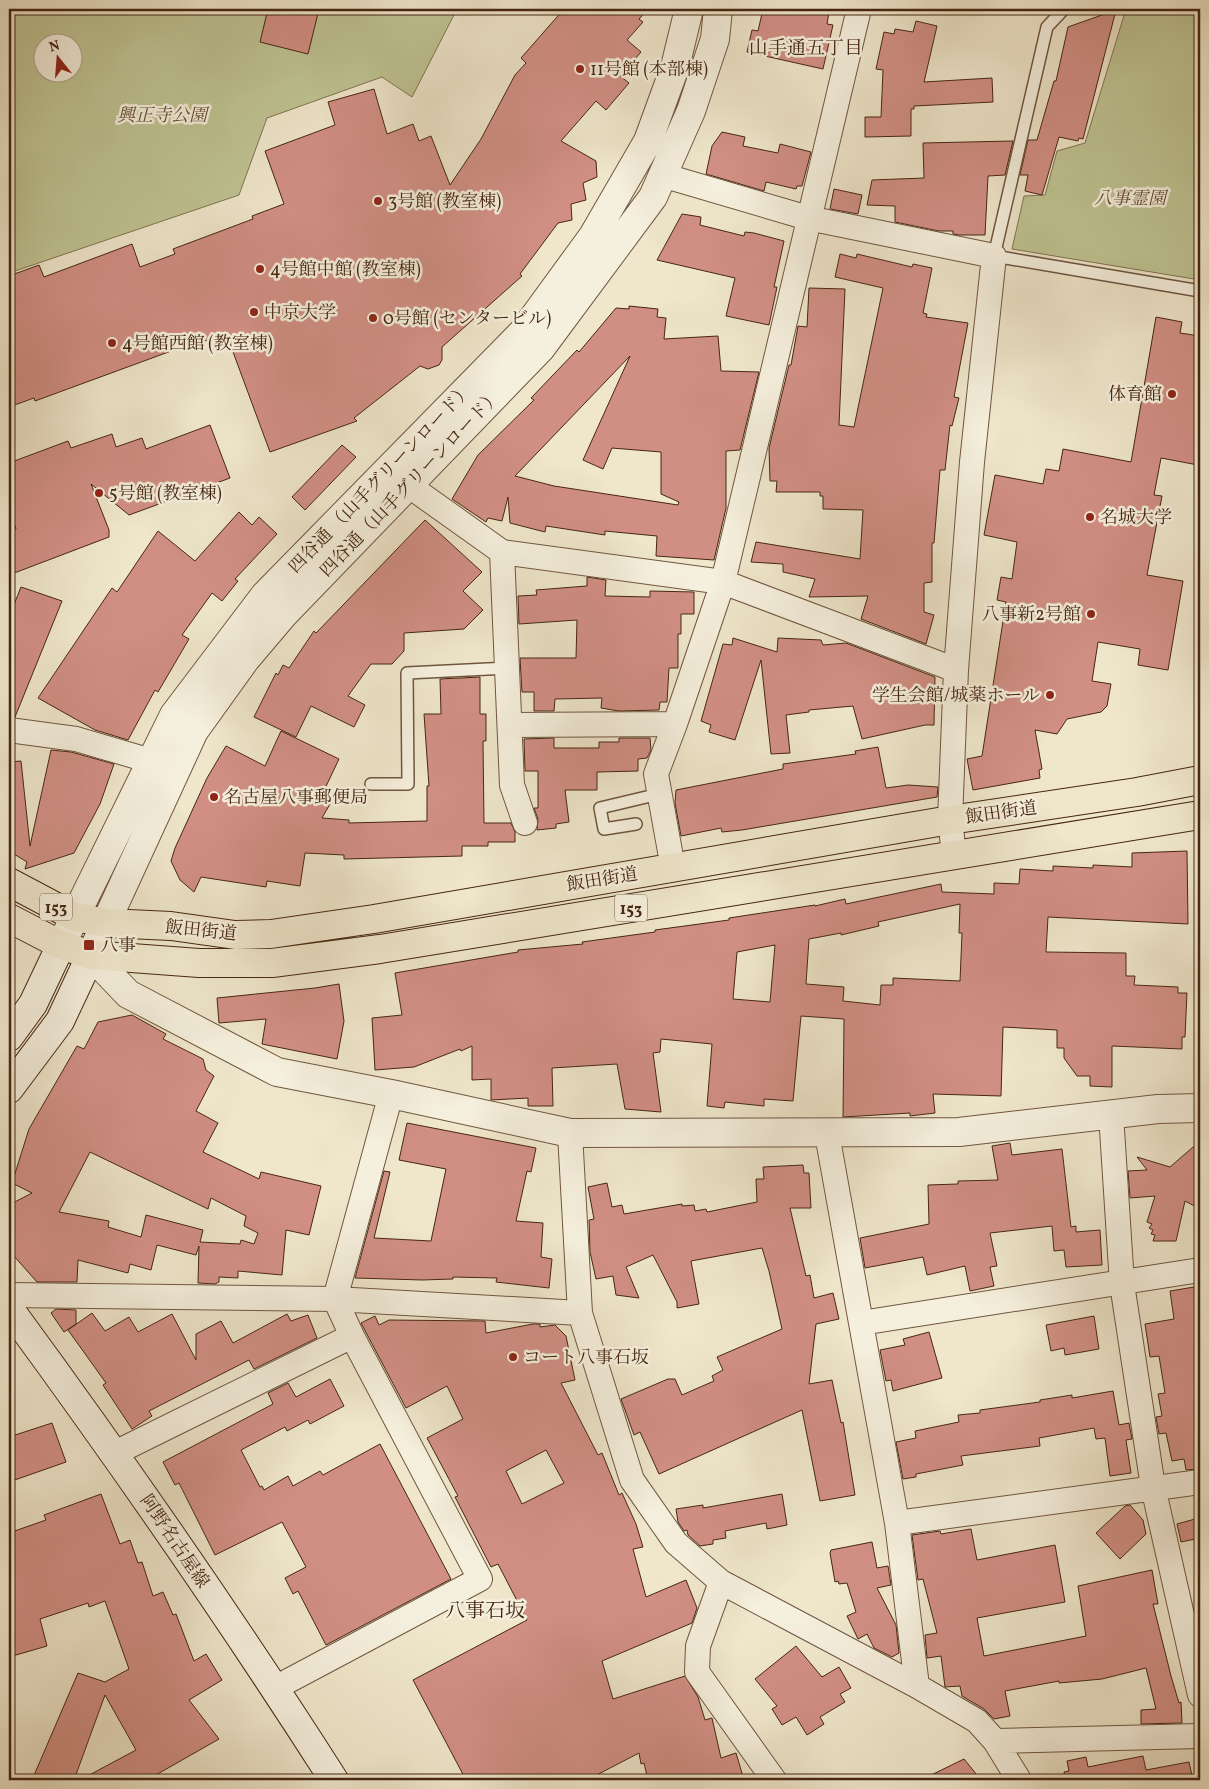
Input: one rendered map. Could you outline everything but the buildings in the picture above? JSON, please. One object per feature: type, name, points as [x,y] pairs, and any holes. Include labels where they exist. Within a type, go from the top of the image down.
[{"type":"highway","name":"飯田街道","points":[[9,882],[74,917],[107,922],[171,926],[235,935],[271,934],[374,919],[950,820],[1137,792],[1200,780]]},
{"type":"highway","name":"飯田街道","points":[[9,918],[61,945],[91,955],[199,963],[272,963],[380,949],[1200,815]]},
{"type":"street","name":"四谷通 （山手グリーンロード）","points":[[61,945],[174,715],[265,595],[523,332],[593,236],[648,141],[675,67],[689,9]]},
{"type":"street","name":"四谷通（山手グリーンロード）","points":[[91,955],[194,731],[245,660],[284,614],[541,348],[653,197],[691,111],[715,39],[718,9]]},
{"type":"street","points":[[673,868],[656,774],[723,582],[859,9]]},
{"type":"street","points":[[662,176],[808,218],[994,256],[972,462],[956,670],[950,820],[954,854]]},
{"type":"street","points":[[408,485],[502,552],[723,582],[956,670]]},
{"type":"street","points":[[502,552],[511,725],[512,785],[525,823]]},
{"type":"street","points":[[511,725],[674,724]]},
{"type":"street","points":[[9,730],[76,739],[151,762]]},
{"type":"street","points":[[9,1037],[33,1004],[61,945]]},
{"type":"street","points":[[9,1089],[60,1021],[91,955],[128,994],[277,1072],[391,1094],[570,1134],[959,1132],[1112,1114],[1200,1108]]},
{"type":"street","points":[[275,1688],[480,1579],[352,1336],[335,1299],[391,1094]]},
{"type":"street","points":[[1112,1114],[1122,1284],[1153,1487],[1200,1695]]},
{"type":"street","points":[[570,1134],[580,1313],[632,1480],[676,1543],[721,1582],[917,1686],[977,1722],[995,1740],[1018,1780]]},
{"type":"street","points":[[827,1134],[897,1523],[917,1686]]},
{"type":"street","points":[[861,1323],[1122,1284],[1200,1270]]},
{"type":"street","points":[[9,1296],[335,1299],[580,1313]]},
{"type":"street","name":"阿野名古屋線","points":[[9,1308],[115,1453],[275,1688],[334,1780]]},
{"type":"street","points":[[115,1453],[352,1336]]},
{"type":"street","points":[[897,1523],[1200,1482]]},
{"type":"street","points":[[721,1582],[698,1646],[696,1672],[774,1780]]},
{"type":"street","points":[[995,1740],[1200,1736]]},
{"type":"lane","points":[[1064,9],[1047,27],[994,256],[1200,291]]},
{"type":"lane","points":[[371,784],[408,784],[407,673],[508,668]]},
{"type":"lane","points":[[636,824],[604,829],[600,808],[660,794]]},
{"type":"green space","name":"興正寺公園","points":[[9,9],[457,9],[412,97],[382,77],[267,118],[239,195],[9,273]]},
{"type":"green space","name":"八事霊園","points":[[1126,9],[1200,9],[1200,280],[1012,249],[1024,196],[1045,195],[1057,151],[1085,143]]},
{"type":"place","name":"11号館 (本部棟)","points":[[580,69]]},
{"type":"place","name":"3号館 (教室棟)","points":[[378,201]]},
{"type":"place","name":"4号館中館 (教室棟)","points":[[260,269]]},
{"type":"place","name":"中京大学","points":[[254,312]]},
{"type":"place","name":"0号館 (センタービル)","points":[[373,318]]},
{"type":"place","name":"4号館西館 (教室棟)","points":[[112,343]]},
{"type":"place","name":"体育館","points":[[1172,394]]},
{"type":"place","name":"5号館 (教室棟)","points":[[99,493]]},
{"type":"place","name":"名城大学","points":[[1090,517]]},
{"type":"place","name":"八事新2号館","points":[[1091,614]]},
{"type":"place","name":"学生会館/城薬ホール","points":[[1050,695]]},
{"type":"place","name":"名古屋八事郵便局","points":[[214,797]]},
{"type":"place","name":"八事","points":[[89,945]]},
{"type":"place","name":"コート八事石坂","points":[[513,1357]]},
{"type":"district","name":"山手通五丁目","points":[[806,47]]},
{"type":"district","name":"八事石坂","points":[[485,1610]]}]
